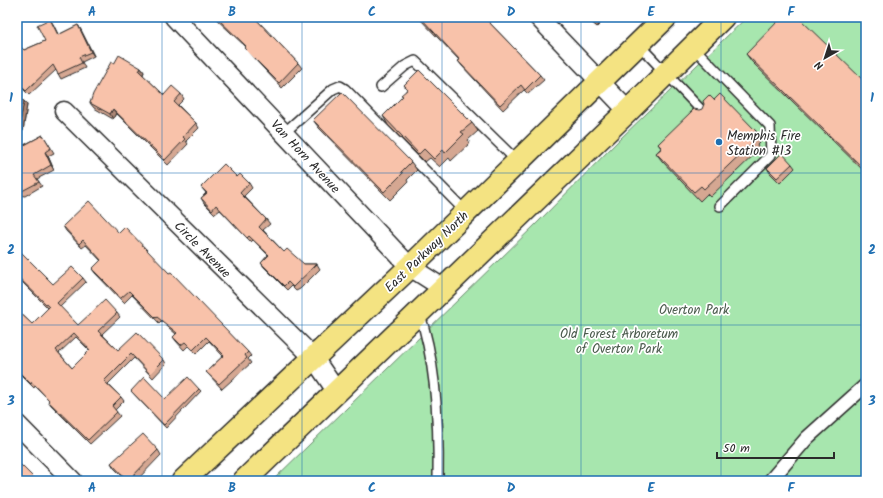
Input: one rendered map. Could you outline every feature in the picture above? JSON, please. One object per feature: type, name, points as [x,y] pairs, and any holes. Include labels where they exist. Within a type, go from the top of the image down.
[{"type":"main road","name":"East Parkway North","points":[[183,481],[410,267],[666,17]]},
{"type":"main road","points":[[250,480],[443,288],[628,111],[723,17]]},
{"type":"street","name":"Van Horn Avenue","points":[[174,17],[410,267],[443,288]]},
{"type":"street","points":[[538,17],[628,111]]},
{"type":"street","name":"Circle Avenue","points":[[64,111],[313,357],[337,392]]},
{"type":"street","points":[[770,481],[807,438],[866,385]]},
{"type":"street","points":[[17,424],[73,481]]},
{"type":"lane","points":[[638,44],[704,113]]},
{"type":"lane","points":[[693,47],[770,126],[771,155],[720,206]]},
{"type":"lane","points":[[381,87],[405,66],[415,61],[518,162]]},
{"type":"lane","points":[[284,133],[333,89],[340,86],[345,89],[466,212]]},
{"type":"lane","points":[[419,312],[425,329],[435,389],[438,481]]},
{"type":"green space","name":"Overton Park","points":[[747,17],[866,17],[866,481],[272,481],[536,224],[621,138]]},
{"type":"building","points":[[216,17],[254,17],[298,63],[279,83],[244,48],[246,46]]},
{"type":"building","points":[[420,17],[484,17],[540,75],[525,90],[521,85],[500,105],[458,61],[460,60]]},
{"type":"building","points":[[588,17],[599,17],[593,23]]},
{"type":"building","points":[[782,17],[798,17],[866,83],[866,171],[746,54]]},
{"type":"building","points":[[50,19],[58,35],[78,25],[91,52],[79,57],[82,63],[58,74],[53,65],[26,91],[17,82],[17,43],[24,50],[45,41],[37,25]]},
{"type":"building","points":[[119,55],[141,68],[139,71],[164,95],[172,86],[181,94],[174,102],[196,123],[183,137],[185,139],[165,160],[113,109],[110,114],[90,103],[93,94],[111,62],[114,64]]},
{"type":"building","points":[[419,70],[472,123],[461,132],[464,134],[445,153],[443,150],[434,159],[424,149],[419,154],[383,116],[403,96],[401,95],[408,89],[404,85]]},
{"type":"building","points":[[342,92],[411,162],[401,172],[403,173],[384,192],[313,120]]},
{"type":"building","points":[[720,94],[756,131],[750,137],[754,141],[704,189],[701,186],[694,192],[656,153],[662,148],[658,144],[694,109],[702,109],[704,104],[703,101],[709,95],[714,100]]},
{"type":"building","points":[[17,99],[24,101],[19,127],[17,126]]},
{"type":"building","points":[[43,135],[51,148],[45,152],[51,165],[34,175],[39,182],[22,191],[17,191],[17,149]]},
{"type":"building","points":[[782,153],[792,164],[777,178],[767,168]]},
{"type":"building","points":[[224,164],[237,177],[240,174],[249,183],[240,193],[266,219],[259,227],[284,252],[287,249],[304,264],[317,264],[293,287],[288,282],[284,286],[261,263],[269,255],[249,236],[247,238],[216,205],[212,210],[201,198],[207,193],[201,187]]},
{"type":"building","points":[[89,201],[119,233],[125,227],[169,273],[171,272],[248,352],[245,355],[247,358],[219,384],[206,372],[224,355],[206,337],[193,350],[185,342],[181,345],[173,337],[177,333],[157,317],[156,318],[129,291],[121,298],[92,269],[101,260],[83,240],[79,244],[63,226]]},
{"type":"building","points":[[17,248],[53,284],[72,267],[83,278],[57,303],[78,325],[105,300],[117,313],[98,331],[118,350],[137,332],[164,360],[150,374],[131,354],[104,381],[121,397],[112,406],[117,412],[88,440],[48,401],[49,400],[32,382],[31,384],[17,370],[17,310],[32,324],[49,307],[17,276]],"holes":[[[74,333],[90,350],[72,368],[56,350]]]},
{"type":"building","points":[[144,377],[165,399],[188,377],[199,389],[164,425],[131,391]]},
{"type":"building","points":[[143,434],[158,450],[128,481],[111,463]]},
{"type":"building","points":[[21,465],[37,481],[17,481],[17,469]]},
{"type":"place","name":"Memphis Fire Station #13","points":[[719,142]]},
{"type":"park label","name":"Old Forest Arboretum of Overton Park","points":[[619,340]]}]
